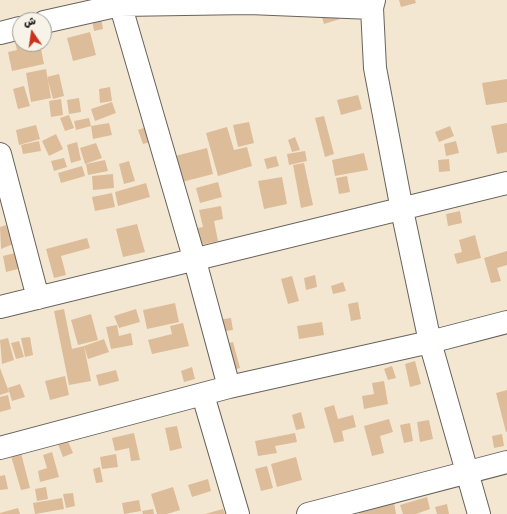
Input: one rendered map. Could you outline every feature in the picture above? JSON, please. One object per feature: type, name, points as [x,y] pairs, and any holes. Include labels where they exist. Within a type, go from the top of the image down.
[{"type":"street","points":[[119,3],[195,261],[229,387]]},
{"type":"street","points":[[52,20],[119,3],[373,4],[375,68],[402,210],[430,342],[479,514]]},
{"type":"street","points":[[0,33],[12,30]]},
{"type":"street","points":[[1,164],[38,298]]},
{"type":"street","points":[[0,308],[507,183]]},
{"type":"street","points":[[0,448],[229,387],[430,342],[507,322]]},
{"type":"street","points":[[202,395],[238,514]]},
{"type":"street","points":[[308,514],[507,462]]},
{"type":"building","points":[[399,0],[415,0],[416,3],[401,7]]},
{"type":"building","points":[[337,10],[340,19],[324,24],[321,14]]},
{"type":"building","points":[[101,18],[103,29],[94,31],[92,20]]},
{"type":"building","points":[[90,32],[96,55],[73,61],[67,38]]},
{"type":"building","points":[[8,52],[42,52],[44,64],[12,71]]},
{"type":"building","points":[[46,69],[51,98],[31,102],[26,73]]},
{"type":"building","points":[[59,74],[64,96],[53,99],[47,77]]},
{"type":"building","points":[[507,79],[507,102],[486,105],[482,83]]},
{"type":"building","points":[[24,86],[30,106],[18,109],[13,89]]},
{"type":"building","points":[[110,87],[112,101],[100,103],[99,89]]},
{"type":"building","points":[[358,95],[362,109],[341,115],[337,100]]},
{"type":"building","points":[[79,98],[81,112],[69,114],[67,100]]},
{"type":"building","points":[[61,99],[63,115],[51,117],[49,101]]},
{"type":"building","points":[[112,102],[116,113],[95,121],[91,109]]},
{"type":"building","points":[[69,115],[74,128],[65,131],[60,118]]},
{"type":"building","points":[[324,116],[334,154],[325,157],[315,118]]},
{"type":"building","points":[[89,118],[91,126],[76,130],[74,121]]},
{"type":"building","points":[[249,122],[254,143],[238,147],[233,125]]},
{"type":"building","points":[[109,123],[112,135],[93,139],[91,126]]},
{"type":"building","points":[[507,123],[507,152],[497,154],[491,126]]},
{"type":"building","points":[[36,125],[40,139],[19,145],[16,130]]},
{"type":"building","points":[[149,126],[154,141],[143,144],[138,130]]},
{"type":"building","points":[[450,126],[454,136],[439,142],[435,132]]},
{"type":"building","points":[[227,127],[234,150],[247,147],[252,166],[218,176],[206,133]]},
{"type":"building","points":[[56,134],[63,149],[49,156],[42,141]]},
{"type":"building","points":[[295,137],[300,150],[292,152],[288,140]]},
{"type":"building","points":[[39,141],[41,151],[23,154],[21,145]]},
{"type":"building","points":[[456,141],[459,153],[446,156],[444,144]]},
{"type":"building","points":[[77,142],[81,160],[71,163],[67,145]]},
{"type":"building","points":[[96,143],[102,158],[85,164],[80,148]]},
{"type":"building","points":[[207,148],[213,174],[178,183],[171,157]]},
{"type":"building","points":[[305,151],[307,161],[289,165],[287,154]]},
{"type":"building","points":[[364,153],[368,170],[335,176],[332,160]]},
{"type":"building","points":[[276,156],[279,166],[267,169],[264,159]]},
{"type":"building","points":[[64,158],[67,167],[54,171],[51,161]]},
{"type":"building","points":[[449,159],[450,171],[439,172],[438,160]]},
{"type":"building","points":[[105,160],[108,171],[88,175],[86,164]]},
{"type":"building","points":[[129,161],[135,181],[124,184],[119,164]]},
{"type":"building","points":[[304,163],[313,205],[301,208],[293,165]]},
{"type":"building","points":[[82,166],[85,176],[61,183],[58,173]]},
{"type":"building","points":[[113,174],[114,188],[93,190],[92,176]]},
{"type":"building","points":[[347,176],[350,192],[339,194],[336,178]]},
{"type":"building","points":[[282,177],[287,204],[264,209],[258,181]]},
{"type":"building","points":[[218,182],[222,197],[200,203],[196,188]]},
{"type":"building","points":[[146,183],[150,197],[118,206],[115,192]]},
{"type":"building","points":[[112,193],[115,207],[95,211],[92,197]]},
{"type":"building","points":[[221,206],[223,219],[214,221],[218,241],[196,246],[192,229],[203,227],[199,210]]},
{"type":"building","points":[[460,211],[462,223],[448,226],[446,214]]},
{"type":"building","points":[[137,224],[145,252],[123,257],[116,229]]},
{"type":"building","points":[[6,225],[13,244],[1,249],[0,227]]},
{"type":"building","points":[[475,235],[481,258],[457,264],[454,254],[462,252],[459,240]]},
{"type":"building","points":[[87,238],[90,248],[61,256],[66,275],[54,278],[46,249]]},
{"type":"building","points":[[507,251],[507,265],[497,268],[501,281],[491,283],[484,258]]},
{"type":"building","points":[[15,253],[18,269],[6,272],[3,256]]},
{"type":"building","points":[[315,275],[317,287],[306,290],[304,278]]},
{"type":"building","points":[[292,276],[299,301],[288,304],[281,279]]},
{"type":"building","points":[[343,282],[346,291],[333,294],[331,286]]},
{"type":"building","points":[[358,302],[361,319],[351,321],[348,304]]},
{"type":"building","points":[[175,303],[179,322],[147,329],[143,310]]},
{"type":"building","points":[[64,309],[72,349],[84,346],[91,381],[69,385],[54,311]]},
{"type":"building","points":[[136,309],[140,322],[119,328],[114,316]]},
{"type":"building","points":[[91,314],[98,340],[78,345],[71,320]]},
{"type":"building","points":[[231,318],[233,330],[219,332],[217,320]]},
{"type":"building","points":[[322,322],[324,335],[299,339],[297,326]]},
{"type":"building","points":[[183,323],[189,346],[152,354],[148,340],[172,334],[170,326]]},
{"type":"building","points":[[117,325],[119,336],[131,333],[133,345],[111,349],[106,327]]},
{"type":"building","points":[[30,337],[33,355],[25,357],[21,338]]},
{"type":"building","points":[[8,338],[14,360],[2,364],[0,340]]},
{"type":"building","points":[[104,339],[109,352],[88,359],[84,346]]},
{"type":"building","points":[[19,341],[24,357],[16,359],[11,343]]},
{"type":"building","points":[[233,342],[240,368],[229,371],[222,345]]},
{"type":"building","points":[[415,361],[421,384],[410,387],[405,364]]},
{"type":"building","points":[[392,366],[396,378],[388,380],[384,369]]},
{"type":"building","points":[[192,367],[195,379],[184,382],[181,371]]},
{"type":"building","points":[[0,368],[9,392],[0,395]]},
{"type":"building","points":[[116,370],[119,381],[99,386],[96,375]]},
{"type":"building","points":[[65,376],[69,395],[50,400],[45,381]]},
{"type":"building","points":[[384,381],[388,404],[364,409],[362,396],[374,394],[372,383]]},
{"type":"building","points":[[20,384],[25,397],[12,401],[8,388]]},
{"type":"building","points":[[507,390],[507,432],[506,432],[496,393]]},
{"type":"building","points":[[8,395],[11,409],[0,412],[0,397]]},
{"type":"building","points":[[334,405],[338,419],[353,415],[356,427],[342,431],[344,441],[334,443],[324,408]]},
{"type":"building","points":[[301,412],[305,428],[296,430],[292,415]]},
{"type":"building","points":[[389,419],[393,432],[380,436],[384,453],[372,456],[364,426]]},
{"type":"building","points":[[429,420],[433,439],[420,442],[417,422]]},
{"type":"building","points":[[410,423],[413,441],[404,443],[400,425]]},
{"type":"building","points":[[177,426],[182,448],[170,451],[165,428]]},
{"type":"building","points":[[134,433],[140,460],[131,461],[129,448],[115,451],[112,438]]},
{"type":"building","points":[[295,433],[297,442],[275,446],[277,453],[258,456],[255,441]]},
{"type":"building","points":[[502,434],[504,446],[494,448],[492,436]]},
{"type":"building","points":[[68,441],[73,453],[63,457],[58,444]]},
{"type":"building","points":[[52,452],[59,477],[40,482],[38,471],[47,468],[43,455]]},
{"type":"building","points":[[21,453],[30,488],[21,490],[11,456]]},
{"type":"building","points":[[116,454],[118,467],[102,469],[100,457]]},
{"type":"building","points":[[296,457],[302,480],[277,487],[271,464]]},
{"type":"building","points":[[267,466],[273,488],[261,491],[255,469]]},
{"type":"building","points":[[100,467],[103,482],[96,483],[93,469]]},
{"type":"building","points":[[5,475],[8,489],[0,490],[0,476]]},
{"type":"building","points":[[208,479],[211,491],[192,497],[188,485]]},
{"type":"building","points":[[46,487],[48,499],[37,501],[35,489]]},
{"type":"building","points":[[173,487],[180,510],[167,514],[157,514],[151,494]]},
{"type":"building","points":[[73,493],[75,506],[66,508],[63,494]]},
{"type":"building","points":[[427,497],[430,509],[416,514],[403,514],[400,505]]},
{"type":"building","points":[[62,498],[64,509],[35,514],[33,503]]},
{"type":"building","points":[[139,500],[141,511],[124,514],[122,503]]},
{"type":"building","points":[[394,502],[396,514],[359,514],[358,509]]},
{"type":"building","points":[[447,504],[449,514],[437,514],[435,507]]},
{"type":"building","points":[[18,508],[20,514],[0,514],[0,513]]},
{"type":"building","points":[[153,509],[154,514],[143,514],[142,511]]},
{"type":"building","points":[[223,509],[225,514],[205,514]]}]
